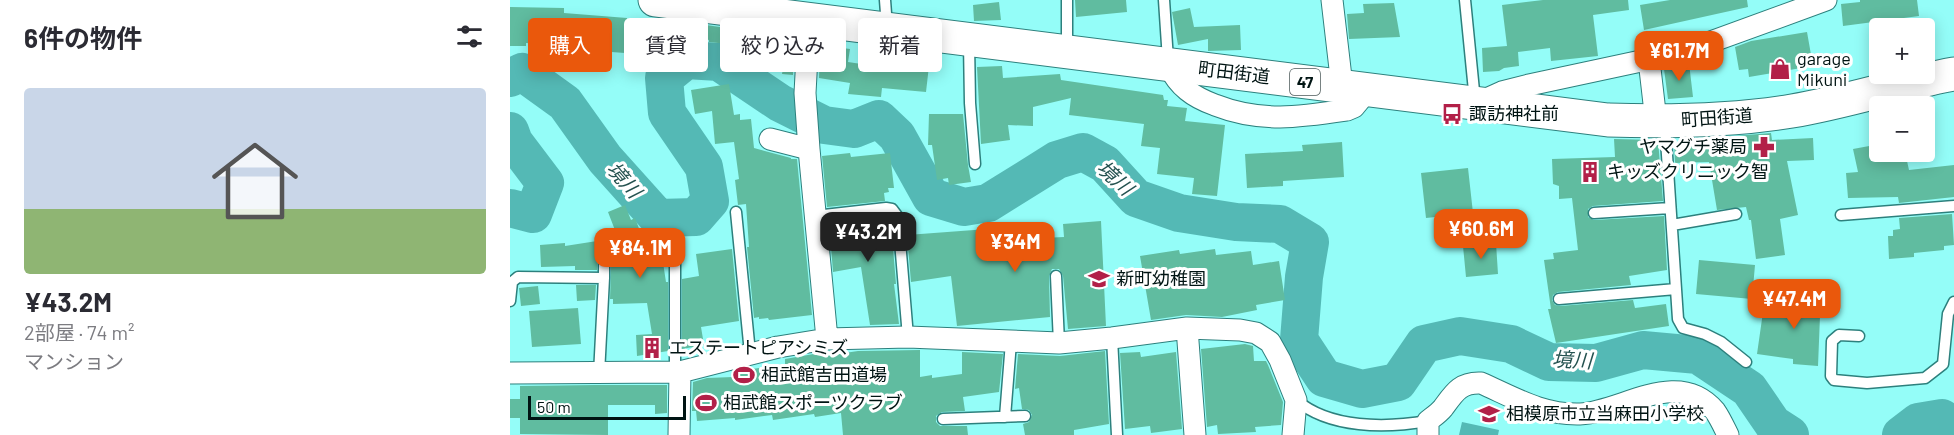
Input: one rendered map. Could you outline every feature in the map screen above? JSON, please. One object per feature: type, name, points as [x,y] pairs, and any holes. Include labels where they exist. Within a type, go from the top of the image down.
[{"type":"main road","name":"町田街道","points":[[655,0],[760,7],[805,18]]},
{"type":"main road","name":"町田街道","points":[[828,18],[886,15],[969,40],[1608,120],[1660,121],[1734,118],[1792,111],[1954,75]]},
{"type":"street","points":[[1332,0],[1355,88]]},
{"type":"street","points":[[1475,104],[1502,92],[1529,85],[1683,52],[1826,0]]},
{"type":"street","points":[[1649,60],[1660,121]]},
{"type":"street","points":[[806,72],[808,145],[827,339]]},
{"type":"street","points":[[770,139],[808,145]]},
{"type":"street","points":[[510,373],[677,372],[750,353],[827,339],[908,337],[1059,343],[1186,328],[1240,330],[1256,333],[1270,342],[1280,360],[1296,400],[1293,435]]},
{"type":"street","points":[[1186,328],[1195,435]]},
{"type":"street","points":[[677,372],[679,435]]},
{"type":"street","points":[[1428,428],[1456,390],[1462,385],[1481,383],[1540,410],[1568,414],[1595,412],[1658,393],[1688,395],[1700,400],[1714,411],[1728,435]]},
{"type":"lane","points":[[1067,0],[1067,52]]},
{"type":"lane","points":[[1164,0],[1168,65]]},
{"type":"lane","points":[[1465,0],[1475,104]]},
{"type":"lane","points":[[969,40],[970,103],[975,164]]},
{"type":"lane","points":[[1660,121],[1672,225],[1678,319],[1683,328],[1705,334],[1720,342],[1746,362]]},
{"type":"lane","points":[[1841,215],[1954,206]]},
{"type":"lane","points":[[815,216],[886,208],[895,212],[898,217],[908,337]]},
{"type":"lane","points":[[1594,213],[1670,208]]},
{"type":"lane","points":[[736,212],[750,353]]},
{"type":"lane","points":[[1672,225],[1736,214]]},
{"type":"lane","points":[[598,374],[604,239]]},
{"type":"lane","points":[[675,261],[677,372]]},
{"type":"lane","points":[[1056,276],[1059,343]]},
{"type":"lane","points":[[510,301],[512,282],[518,277],[604,278]]},
{"type":"lane","points":[[1559,299],[1676,289]]},
{"type":"lane","points":[[1859,336],[1839,335],[1832,341],[1831,376],[1834,380],[1867,383],[1925,378],[1942,364],[1948,314],[1954,302]]},
{"type":"lane","points":[[1112,338],[1116,435]]},
{"type":"lane","points":[[1005,417],[1011,342]]},
{"type":"lane","points":[[1296,400],[1315,413],[1342,420],[1428,428]]},
{"type":"lane","points":[[943,419],[1025,416]]},
{"type":"water","points":[[1462,422],[1499,430],[1498,435],[1459,435]]},
{"type":"building","points":[[1075,0],[1126,0],[1127,12],[1076,17]]},
{"type":"building","points":[[1543,0],[1628,0],[1629,10],[1593,15],[1598,56],[1551,61],[1550,48],[1518,52],[1519,66],[1483,72],[1482,48],[1507,46],[1502,5]]},
{"type":"building","points":[[1670,0],[1747,0],[1748,7],[1644,30],[1640,5]]},
{"type":"building","points":[[1860,0],[1917,0],[1919,16],[1869,18],[1869,23],[1843,26],[1841,4],[1860,2]]},
{"type":"building","points":[[999,2],[1001,20],[974,21],[973,5]]},
{"type":"building","points":[[1394,3],[1400,37],[1349,39],[1347,14],[1364,13],[1363,4]]},
{"type":"building","points":[[510,7],[564,8],[564,13],[627,18],[624,18],[624,53],[612,52],[612,18],[528,18],[528,43],[526,46],[510,46]]},
{"type":"building","points":[[1190,8],[1194,27],[1240,25],[1241,50],[1208,51],[1208,39],[1178,45],[1172,12]]},
{"type":"building","points":[[708,25],[720,27],[720,43],[709,42]]},
{"type":"building","points":[[1807,32],[1813,66],[1749,77],[1748,69],[1739,70],[1735,47],[1751,41]]},
{"type":"building","points":[[846,48],[850,49],[848,62],[858,64],[858,72],[928,72],[926,92],[882,88],[881,97],[848,94],[850,83],[819,78],[819,72],[846,72]]},
{"type":"building","points":[[1689,63],[1693,97],[1668,99],[1664,69]]},
{"type":"building","points":[[1002,66],[1003,78],[1060,74],[1061,80],[1163,95],[1164,100],[1168,100],[1167,106],[1187,108],[1185,121],[1225,125],[1217,196],[1192,194],[1194,178],[1157,174],[1160,148],[1141,146],[1144,124],[1069,115],[1071,98],[1033,107],[1033,126],[1008,125],[1010,140],[981,144],[977,67]]},
{"type":"building","points":[[782,72],[793,72],[793,75],[782,74]]},
{"type":"building","points":[[729,84],[734,115],[740,114],[740,120],[751,119],[754,148],[797,159],[812,315],[769,320],[768,318],[754,318],[747,247],[749,247],[746,204],[738,205],[735,180],[739,179],[734,142],[715,144],[712,111],[695,114],[691,90]]},
{"type":"building","points":[[929,114],[963,114],[971,182],[949,185],[948,178],[937,180],[932,145],[928,145]]},
{"type":"building","points":[[1771,133],[1772,140],[1813,138],[1814,160],[1787,161],[1798,215],[1780,219],[1785,255],[1756,259],[1751,220],[1749,220],[1746,207],[1717,210],[1709,162],[1675,163],[1674,143],[1711,143],[1711,138]]},
{"type":"building","points":[[1614,139],[1658,140],[1663,201],[1593,206],[1588,209],[1588,217],[1594,220],[1664,216],[1667,270],[1629,276],[1631,285],[1558,292],[1553,295],[1552,300],[1555,305],[1560,306],[1633,300],[1635,308],[1666,304],[1669,326],[1556,343],[1548,309],[1551,309],[1544,260],[1554,259],[1553,253],[1578,250],[1572,198],[1559,199],[1559,186],[1553,184],[1552,159],[1615,157]]},
{"type":"building","points":[[1342,142],[1344,177],[1283,181],[1283,186],[1247,188],[1245,154],[1303,151],[1302,145]]},
{"type":"building","points":[[1869,146],[1869,162],[1907,162],[1909,170],[1954,165],[1954,197],[1899,203],[1898,197],[1848,198],[1846,173],[1858,172],[1853,149]]},
{"type":"building","points":[[850,153],[851,157],[890,153],[894,188],[888,188],[889,192],[884,193],[885,201],[827,207],[822,156]]},
{"type":"building","points":[[1468,168],[1473,213],[1426,218],[1421,173]]},
{"type":"building","points":[[625,205],[631,220],[635,218],[640,231],[648,228],[654,244],[660,243],[666,282],[668,282],[668,351],[637,356],[636,335],[652,334],[647,303],[613,304],[613,299],[610,299],[612,239],[618,238],[608,212]]},
{"type":"building","points":[[1952,214],[1954,245],[1944,246],[1944,250],[1914,253],[1914,257],[1889,259],[1888,236],[1893,236],[1893,230],[1900,229],[1899,218]]},
{"type":"building","points":[[887,216],[889,236],[892,236],[896,284],[894,284],[899,324],[870,325],[861,267],[833,272],[829,222]]},
{"type":"building","points":[[1101,221],[1106,326],[1068,329],[1063,276],[1059,269],[1052,269],[1049,276],[1050,317],[957,326],[951,276],[911,282],[907,235],[1001,228],[1002,240],[1064,237],[1063,224]]},
{"type":"building","points":[[597,241],[597,270],[575,270],[575,266],[541,267],[540,245],[565,243],[565,246]]},
{"type":"building","points":[[1496,243],[1498,274],[1466,277],[1463,246]]},
{"type":"building","points":[[732,249],[739,321],[701,327],[704,345],[682,349],[682,279],[699,276],[696,254]]},
{"type":"building","points":[[1215,249],[1216,255],[1251,251],[1253,265],[1279,261],[1285,300],[1256,305],[1257,310],[1222,317],[1186,315],[1151,320],[1140,256],[1179,250],[1180,254]]},
{"type":"building","points":[[1699,260],[1755,265],[1752,299],[1696,294]]},
{"type":"building","points":[[576,285],[596,285],[595,300],[577,301]]},
{"type":"building","points":[[538,286],[540,304],[521,306],[519,288]]},
{"type":"building","points":[[1803,291],[1830,295],[1827,317],[1820,316],[1818,366],[1793,364],[1793,359],[1757,354],[1764,305],[1801,310]]},
{"type":"building","points":[[578,308],[581,344],[532,347],[529,311]]},
{"type":"building","points":[[1245,344],[1253,346],[1254,361],[1266,361],[1268,365],[1283,402],[1281,425],[1255,427],[1256,432],[1218,434],[1217,425],[1207,427],[1201,349]]},
{"type":"building","points":[[920,350],[920,377],[932,375],[932,378],[962,374],[962,352],[1003,354],[999,392],[963,397],[965,411],[942,412],[936,416],[936,422],[940,426],[967,426],[968,435],[843,435],[841,413],[773,420],[772,415],[735,420],[735,418],[697,421],[696,411],[692,411],[693,382],[707,378],[733,377],[732,372],[785,364],[785,359],[825,352],[825,356],[858,351]]},
{"type":"building","points":[[1105,351],[1109,424],[1074,430],[1074,435],[1025,435],[1023,424],[1029,422],[1032,415],[1029,410],[1022,409],[1019,388],[1015,389],[1018,354],[1060,356]]},
{"type":"building","points":[[1140,352],[1141,357],[1176,352],[1182,429],[1151,433],[1150,426],[1125,429],[1120,353]]},
{"type":"building","points":[[667,385],[667,413],[655,414],[655,405],[608,405],[608,435],[520,434],[520,418],[510,418],[510,399],[520,399],[520,386]]},
{"type":"waterway","name":"境川","points":[[510,78],[522,72],[565,103],[605,159],[658,218],[696,217],[710,201],[704,167],[667,113],[664,78],[686,60],[719,62],[780,103],[824,125],[854,129],[879,119],[897,136],[931,197],[964,207],[988,203],[1057,160],[1083,152],[1105,164],[1136,198],[1179,213],[1236,222],[1280,224],[1310,242],[1304,277],[1299,340],[1324,378],[1362,389],[1398,382],[1424,344],[1460,336],[1511,344],[1549,362],[1596,363],[1643,350],[1698,355],[1749,389],[1773,424],[1790,435]]},
{"type":"waterway","name":"境川","points":[[510,131],[514,142],[545,183],[533,214],[510,208]]},
{"type":"waterway","name":"境川","points":[[1901,435],[1918,422],[1942,418],[1954,427]]},
{"type":"place","name":"garage Mikuni","points":[[1780,69]]},
{"type":"place","name":"諏訪神社前","points":[[1452,114]]},
{"type":"place","name":"ヤマグチ薬局","points":[[1764,147]]},
{"type":"place","name":"キッズクリニック智","points":[[1590,172]]},
{"type":"place","name":"新町幼稚園","points":[[1099,279]]},
{"type":"place","name":"エステートピアシミズ","points":[[652,348]]},
{"type":"place","name":"相武館吉田道場","points":[[744,375]]},
{"type":"place","name":"相武館スポーツクラブ","points":[[706,403]]},
{"type":"place","name":"相模原市立当麻田小学校","points":[[1489,414]]}]
